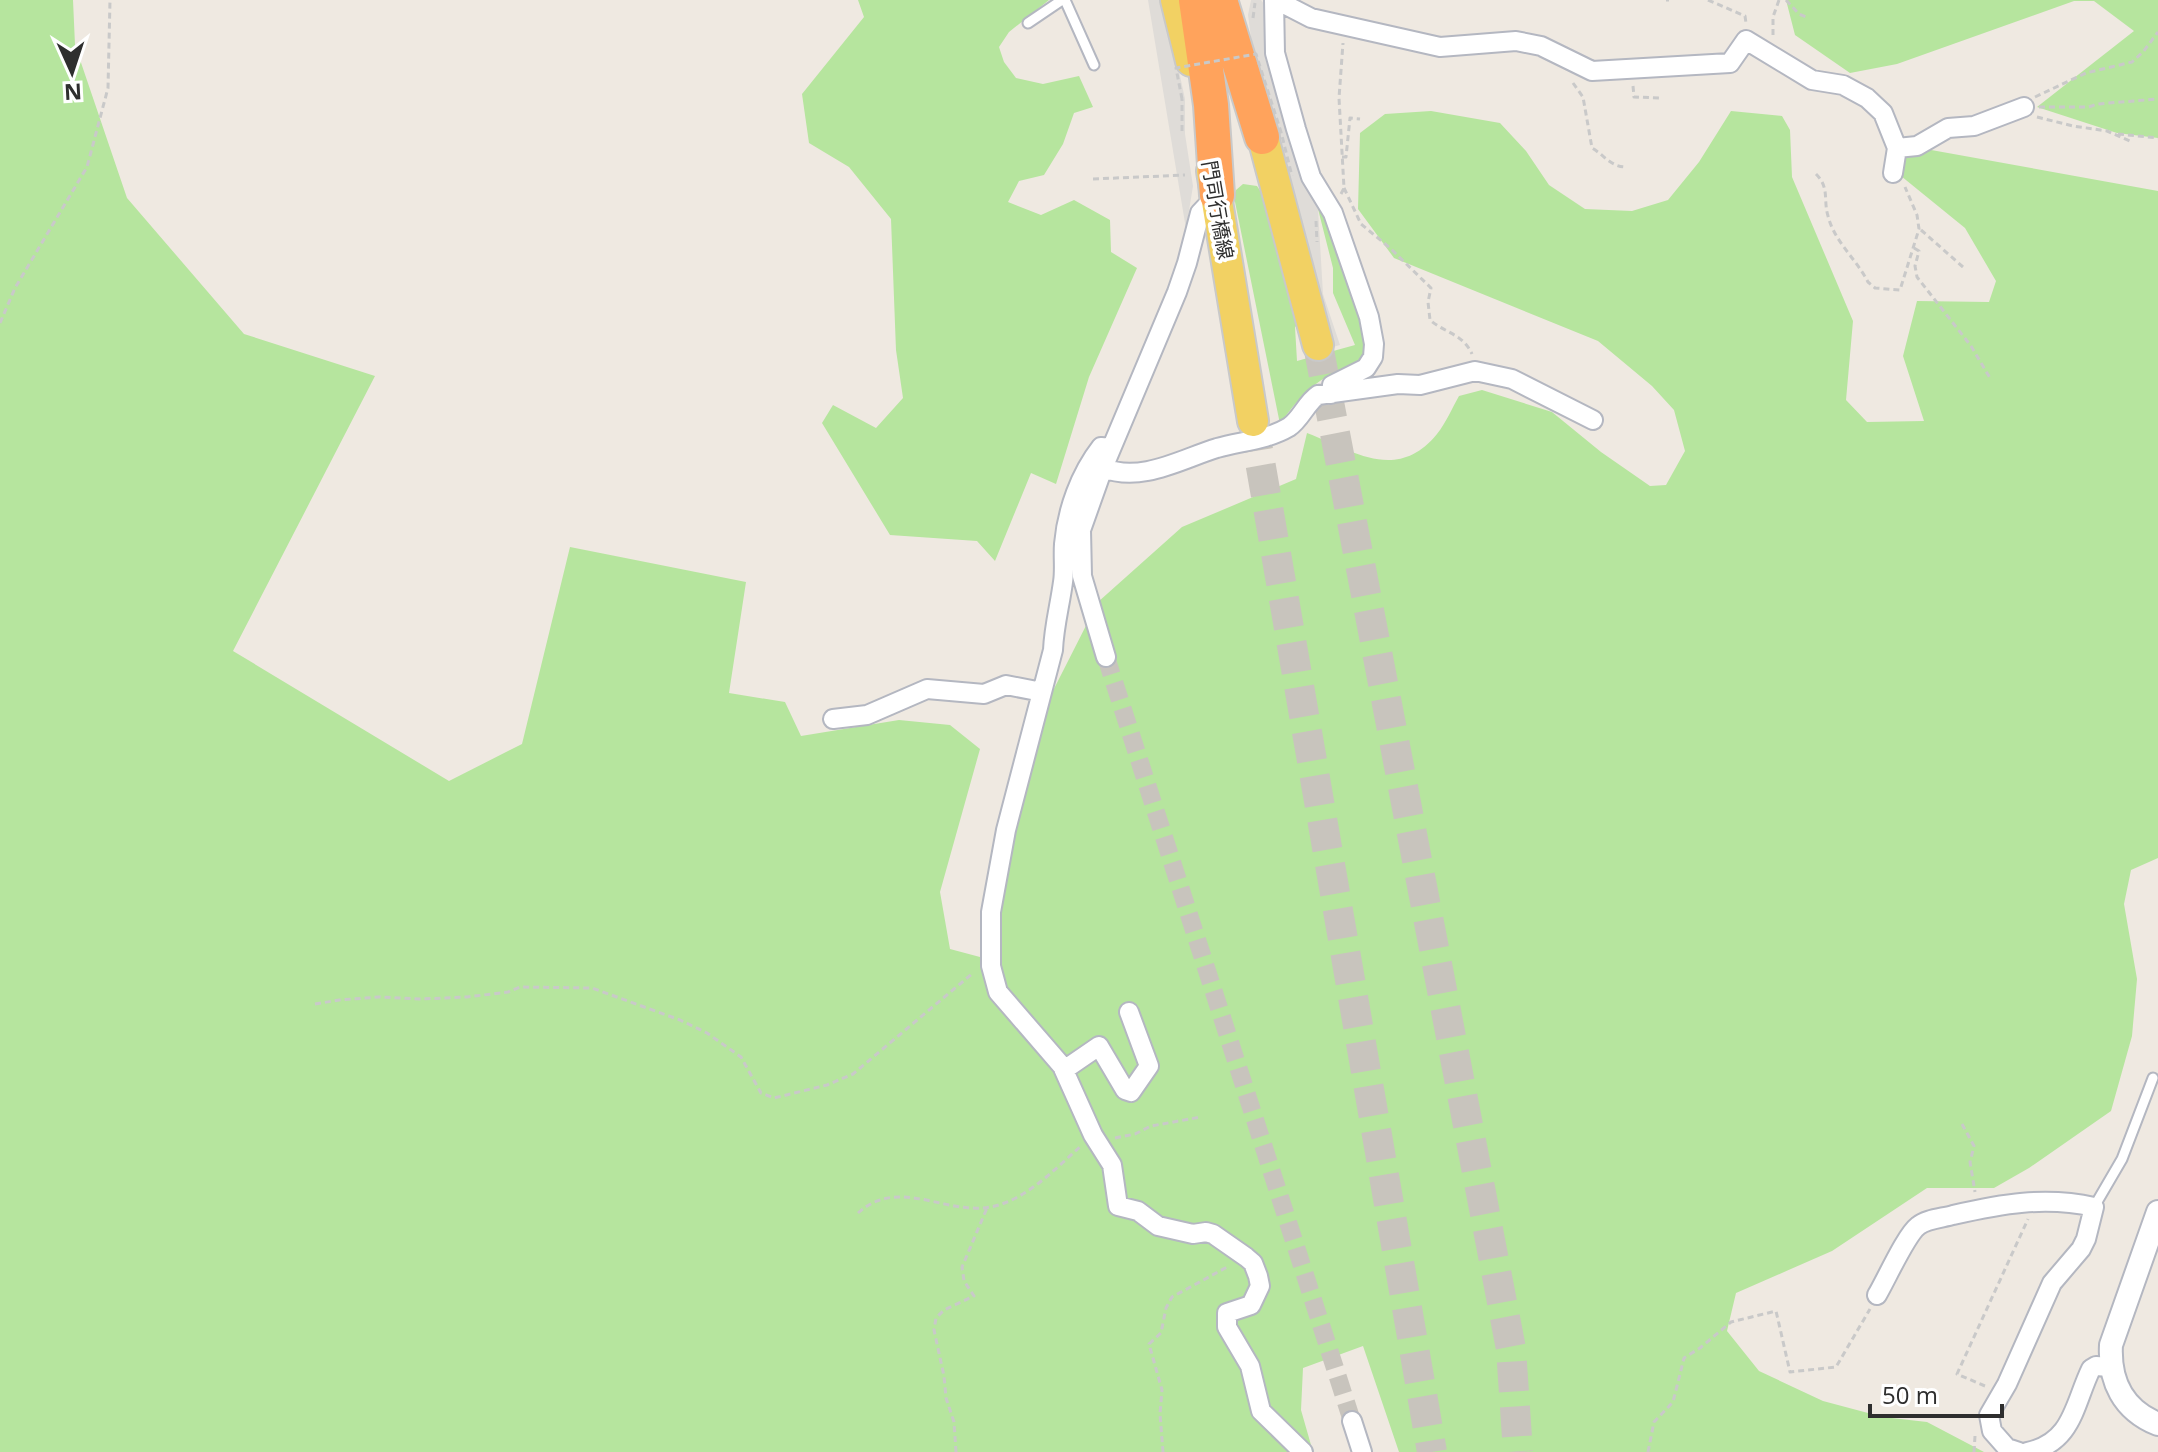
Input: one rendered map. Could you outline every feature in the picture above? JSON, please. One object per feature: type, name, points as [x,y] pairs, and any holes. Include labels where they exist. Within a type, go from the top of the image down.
[{"type":"highway","points":[[1196,0],[1211,105],[1217,195]]},
{"type":"highway","points":[[1220,0],[1262,137]]},
{"type":"main road","name":"門司行橋線","points":[[1176,0],[1217,195],[1253,421]]},
{"type":"main road","points":[[1240,0],[1241,41],[1262,137],[1318,345]]},
{"type":"street","points":[[1331,394],[1332,385],[1366,368],[1373,357],[1374,344],[1369,317],[1311,177],[1275,53],[1275,0],[1311,18],[1440,47],[1516,41],[1541,46],[1592,71],[1730,63],[1745,77]]},
{"type":"street","points":[[1730,63],[1746,40],[1812,80],[1843,85],[1867,98],[1883,113],[1895,162],[1942,130],[1974,126],[2024,107]]},
{"type":"street","points":[[1106,657],[1087,598],[1080,550],[1081,530],[1111,448],[1177,292],[1200,213],[1217,195]]},
{"type":"street","points":[[1103,468],[1119,474],[1148,471],[1219,447],[1270,436],[1293,425],[1312,398],[1318,395],[1398,384],[1420,385],[1475,371],[1512,379],[1593,420]]},
{"type":"street","points":[[1111,448],[1101,447],[1091,460],[1068,516],[1053,650],[1006,830],[993,898],[991,966],[998,992],[1064,1070],[1093,1135],[1112,1165],[1118,1206],[1138,1211],[1158,1226],[1193,1234],[1213,1234],[1253,1263],[1260,1286],[1251,1305],[1227,1313],[1227,1327],[1250,1366],[1261,1411],[1303,1452]]},
{"type":"street","points":[[833,719],[867,715],[927,689],[984,694],[1006,685],[1042,692]]},
{"type":"street","points":[[1064,1070],[1099,1046],[1125,1090],[1131,1092],[1149,1066],[1129,1012]]},
{"type":"street","points":[[1877,1295],[1918,1226],[1978,1209],[2036,1201],[2057,1200],[2094,1207],[2081,1249],[2052,1283],[1989,1415],[1990,1425],[2003,1445],[2019,1452]]},
{"type":"street","points":[[2158,1212],[2111,1345],[2110,1367],[2116,1386],[2130,1404],[2145,1419],[2158,1424]]},
{"type":"street","points":[[2027,1452],[2037,1450],[2067,1427],[2091,1369],[2096,1366],[2110,1367]]},
{"type":"street","points":[[1352,1421],[1362,1452]]},
{"type":"lane","points":[[1028,23],[1064,0],[1094,65]]},
{"type":"lane","points":[[2094,1207],[2122,1159],[2153,1078]]},
{"type":"path","points":[[0,323],[15,288],[87,167],[108,88],[110,0]]},
{"type":"path","points":[[1708,0],[1745,16],[1746,40]]},
{"type":"path","points":[[1786,0],[1806,17]]},
{"type":"path","points":[[1344,27],[1339,98],[1344,188],[1361,224],[1431,288],[1428,302],[1430,320],[1444,331],[1461,338],[1471,351],[1475,371]]},
{"type":"path","points":[[2024,107],[2035,97],[2086,73],[2132,62],[2158,32]]},
{"type":"path","points":[[1182,131],[1182,99],[1176,68],[1256,54],[1292,176]]},
{"type":"path","points":[[1633,70],[1634,97],[1660,98]]},
{"type":"path","points":[[1571,81],[1583,97],[1592,148],[1602,153],[1613,165],[1626,167]]},
{"type":"path","points":[[2024,107],[2089,107],[2158,99]]},
{"type":"path","points":[[2024,107],[2037,117],[2118,134],[2158,138]]},
{"type":"path","points":[[1342,157],[1346,157],[1350,118],[1360,119]]},
{"type":"path","points":[[2118,134],[2130,141]]},
{"type":"path","points":[[1816,174],[1825,186],[1827,213],[1836,236],[1868,282],[1875,288],[1900,290],[1919,229],[1917,215],[1895,162]]},
{"type":"path","points":[[1093,179],[1185,175]]},
{"type":"path","points":[[1318,255],[1323,210],[1344,188]]},
{"type":"path","points":[[1919,229],[1963,267]]},
{"type":"path","points":[[1914,248],[1919,251],[1915,266],[1917,277],[1971,346],[1990,378]]},
{"type":"path","points":[[315,1004],[379,997],[467,997],[508,992],[520,987],[592,988],[668,1015],[707,1033],[741,1057],[761,1093],[774,1098],[827,1085],[853,1074],[965,978],[978,969],[991,966]]},
{"type":"path","points":[[858,1213],[879,1199],[894,1196],[987,1208],[1012,1200],[1026,1191],[1093,1135],[1116,1138],[1151,1126],[1201,1117]]},
{"type":"path","points":[[1962,1124],[1974,1146],[1970,1162],[1978,1209]]},
{"type":"path","points":[[2002,1393],[1957,1374],[2036,1201]]},
{"type":"path","points":[[956,1452],[954,1422],[946,1398],[934,1330],[936,1318],[944,1310],[974,1296],[964,1281],[962,1267],[987,1208]]},
{"type":"path","points":[[1163,1452],[1162,1390],[1149,1344],[1161,1333],[1166,1308],[1172,1297],[1245,1256]]},
{"type":"path","points":[[1648,1452],[1654,1422],[1673,1402],[1684,1358],[1727,1325],[1776,1311],[1790,1372],[1836,1367],[1877,1295]]},
{"type":"green space","points":[[0,0],[73,0],[75,45],[127,198],[244,334],[375,376],[233,651],[449,781],[522,744],[570,547],[746,582],[729,693],[785,702],[801,736],[899,720],[950,725],[980,749],[940,892],[950,949],[980,957],[990,975],[988,896],[1028,740],[1098,602],[1182,527],[1296,479],[1307,433],[1374,459],[1406,457],[1422,449],[1437,434],[1459,396],[1482,390],[1552,412],[1650,486],[1666,485],[1685,451],[1674,410],[1652,386],[1598,341],[1394,258],[1358,209],[1360,133],[1385,114],[1431,111],[1500,123],[1526,151],[1549,185],[1585,209],[1632,211],[1668,200],[1699,162],[1731,111],[1782,116],[1790,130],[1792,177],[1853,321],[1846,400],[1867,422],[1924,421],[1903,356],[1917,301],[1989,302],[1996,281],[1965,228],[1901,176],[1909,146],[2158,191],[2158,858],[2131,870],[2124,904],[2137,979],[2132,1036],[2111,1111],[2029,1168],[1994,1188],[1927,1188],[1832,1251],[1736,1293],[1727,1331],[1759,1371],[1823,1401],[1883,1417],[1927,1422],[1984,1452],[1399,1452],[1363,1346],[1303,1368],[1301,1410],[1313,1452],[0,1452]]},
{"type":"green space","points":[[858,0],[1049,0],[1009,32],[999,47],[1004,62],[1016,78],[1043,84],[1079,76],[1093,107],[1074,113],[1063,144],[1044,175],[1019,181],[1008,202],[1041,215],[1074,200],[1110,220],[1111,252],[1137,268],[1089,377],[1056,484],[1031,473],[995,561],[977,541],[890,535],[822,423],[833,405],[876,428],[903,398],[896,350],[891,219],[849,167],[809,143],[802,94],[864,17]]},
{"type":"green space","points":[[1786,0],[2158,0],[2158,138],[2117,133],[2037,107],[2134,31],[2094,1],[2074,1],[1897,64],[1850,73],[1795,35]]},
{"type":"green space","points":[[1243,184],[1257,186],[1267,201],[1298,325],[1295,327],[1297,361],[1355,345],[1333,293],[1333,268],[1318,209],[1322,209],[1362,320],[1368,349],[1358,362],[1328,376],[1308,390],[1280,424],[1234,197]]},
{"type":"shaded area","points":[[1148,0],[1160,0],[1167,16],[1185,99],[1185,134],[1193,186],[1186,229]]},
{"type":"shaded area","points":[[1251,0],[1261,0],[1264,4],[1265,58],[1307,187],[1318,209],[1323,294],[1340,345],[1329,348],[1254,60],[1248,15]]},
{"type":"tunnel","points":[[1318,345],[1511,1349],[1518,1452]]},
{"type":"tunnel","points":[[1253,421],[1432,1452]]},
{"type":"tunnel","points":[[1106,657],[1352,1421]]}]
